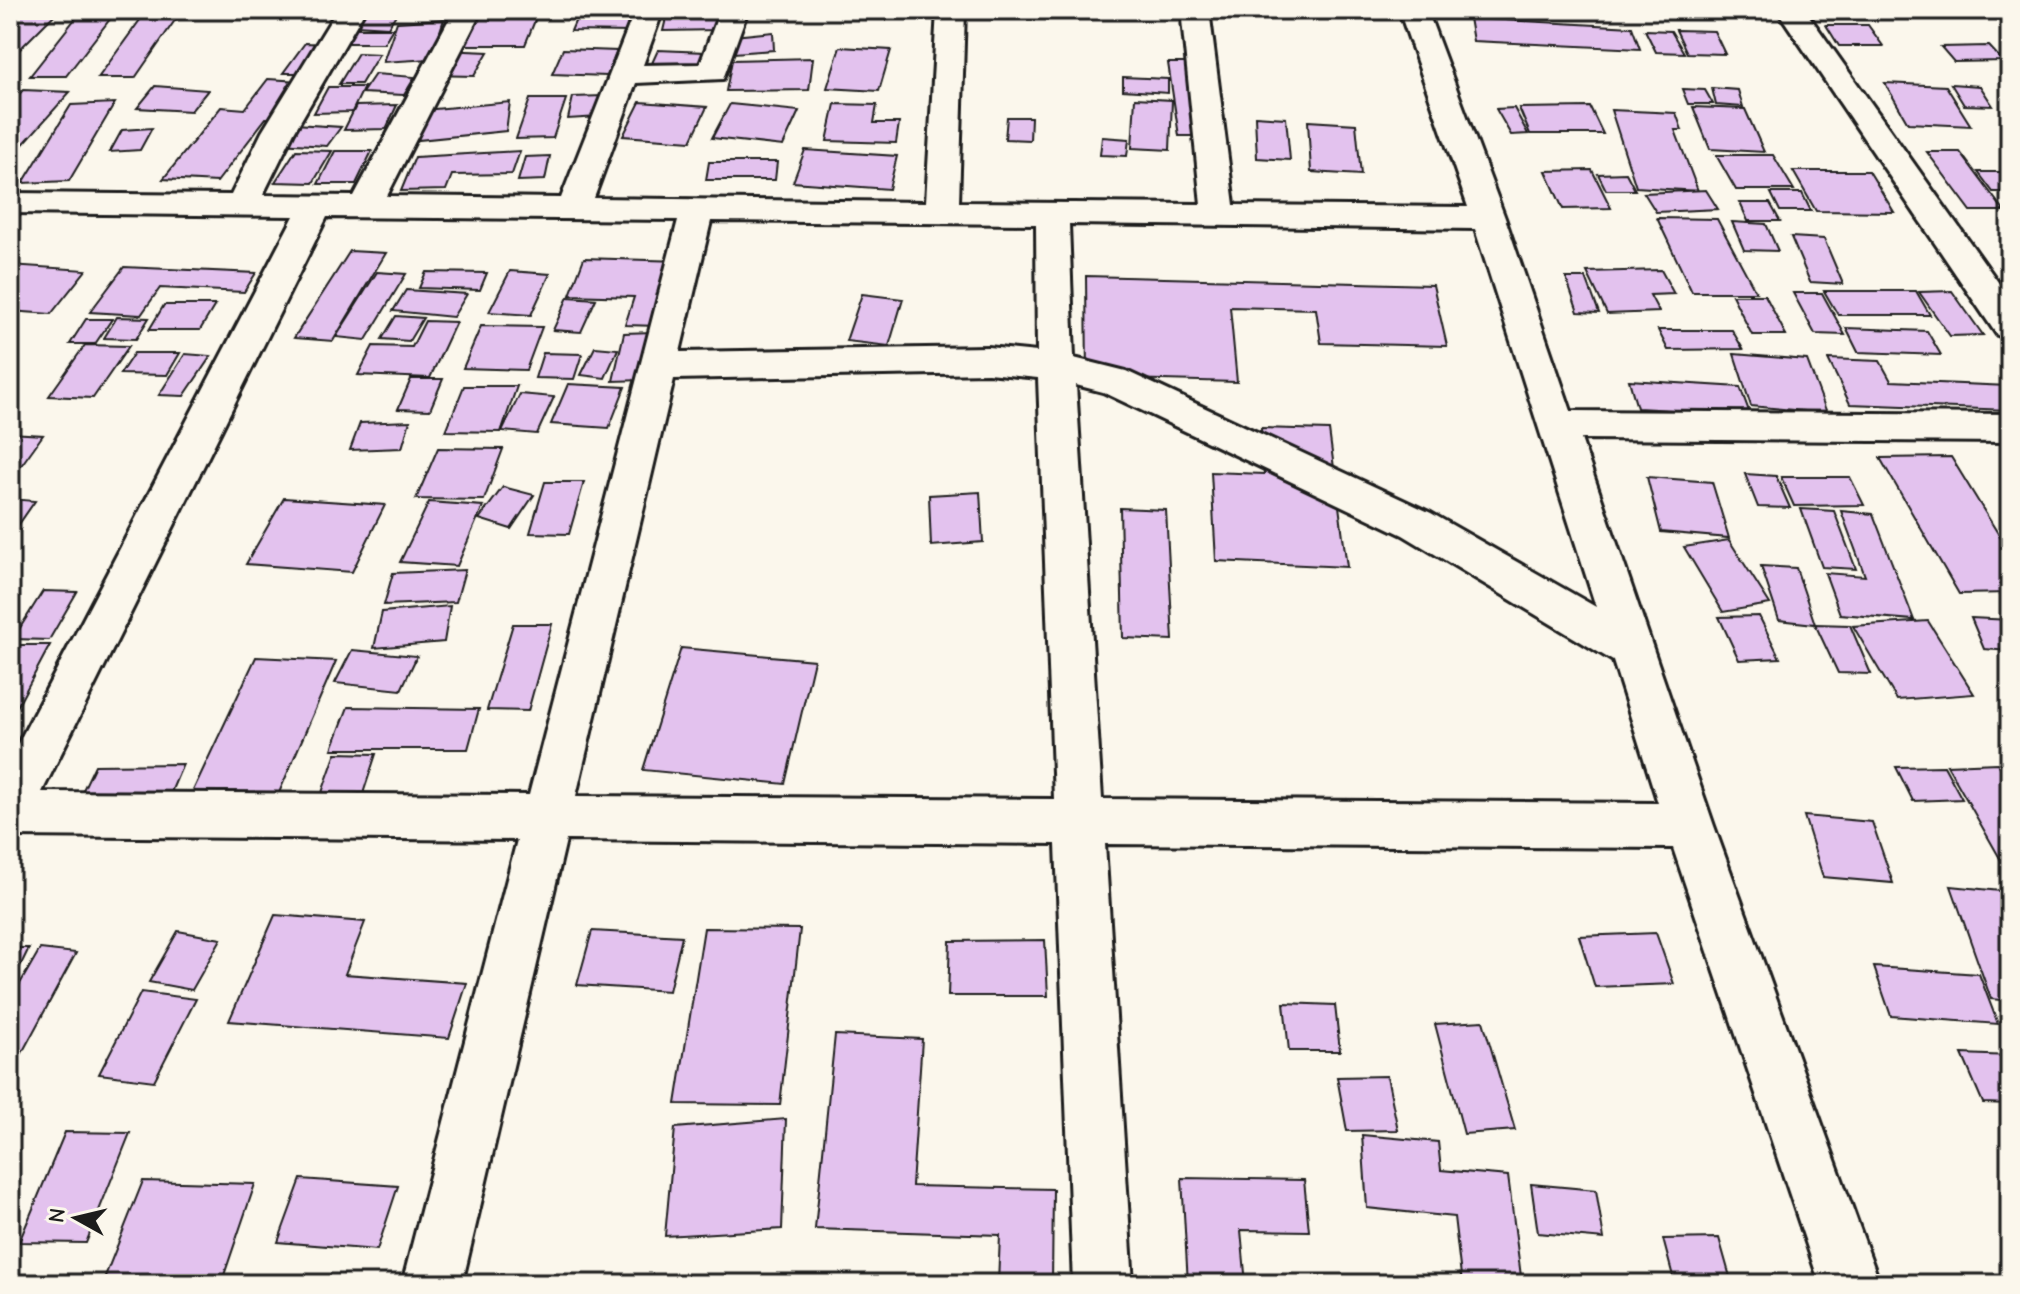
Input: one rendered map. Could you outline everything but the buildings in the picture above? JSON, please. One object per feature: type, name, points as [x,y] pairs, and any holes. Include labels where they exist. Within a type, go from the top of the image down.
[{"type":"street","points":[[242,205],[278,132],[351,10]]},
{"type":"street","points":[[365,206],[468,10]]},
{"type":"street","points":[[574,208],[649,10]]},
{"type":"street","points":[[625,74],[712,73],[734,10]]},
{"type":"street","points":[[942,212],[951,10]]},
{"type":"street","points":[[1195,10],[1219,215]]},
{"type":"street","points":[[1413,10],[1488,218],[1690,826],[1850,1284]]},
{"type":"street","points":[[1791,10],[2010,326]]},
{"type":"street","points":[[10,203],[1488,218]]},
{"type":"street","points":[[10,807],[316,206]]},
{"type":"street","points":[[432,1284],[697,210]]},
{"type":"street","points":[[1052,213],[1056,367],[1103,1284]]},
{"type":"street","points":[[659,366],[988,360],[1056,367],[1113,381],[1417,524],[1630,649]]},
{"type":"street","points":[[1556,425],[2010,428]]},
{"type":"street","points":[[10,814],[1690,826]]}]
